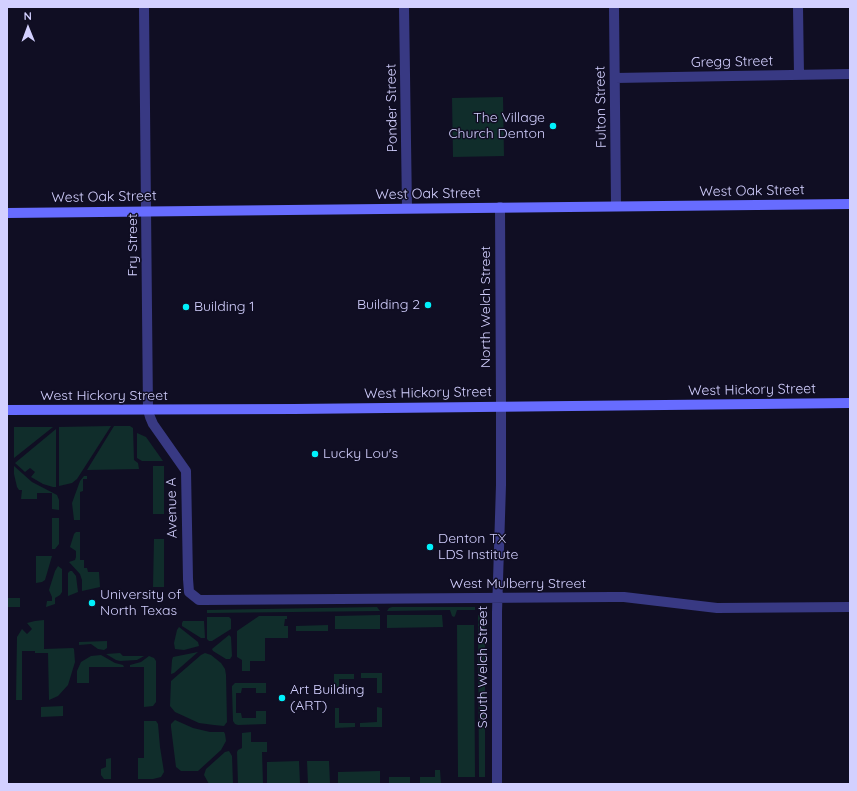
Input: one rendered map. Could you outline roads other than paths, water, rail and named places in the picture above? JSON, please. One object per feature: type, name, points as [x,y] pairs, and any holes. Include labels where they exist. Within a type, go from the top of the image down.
[{"type":"main road","name":"West Oak Street","points":[[7,213],[850,204]]},
{"type":"main road","name":"West Hickory Street","points":[[7,410],[850,403]]},
{"type":"street","name":"Fry Street","points":[[144,7],[148,410]]},
{"type":"street","name":"Ponder Street","points":[[404,7],[407,208]]},
{"type":"street","name":"Fulton Street","points":[[614,7],[616,206]]},
{"type":"street","points":[[798,7],[799,75]]},
{"type":"street","name":"Gregg Street","points":[[615,78],[850,74]]},
{"type":"street","name":"North Welch Street","points":[[500,207],[501,406]]},
{"type":"street","name":"South Welch Street","points":[[496,784],[501,406]]},
{"type":"street","name":"Avenue A","points":[[148,410],[153,424],[186,471],[189,592]]},
{"type":"street","name":"West Mulberry Street","points":[[189,592],[199,600],[624,597],[717,608],[850,607]]},
{"type":"place","name":"The Village Church Denton","points":[[553,126]]},
{"type":"place","name":"Building 2","points":[[428,305]]},
{"type":"place","name":"Building 1","points":[[186,307]]},
{"type":"place","name":"Lucky Lou's","points":[[315,454]]},
{"type":"place","name":"Denton TX LDS Institute","points":[[430,547]]},
{"type":"place","name":"University of North Texas","points":[[92,603]]},
{"type":"place","name":"Art Building (ART)","points":[[282,698]]}]
